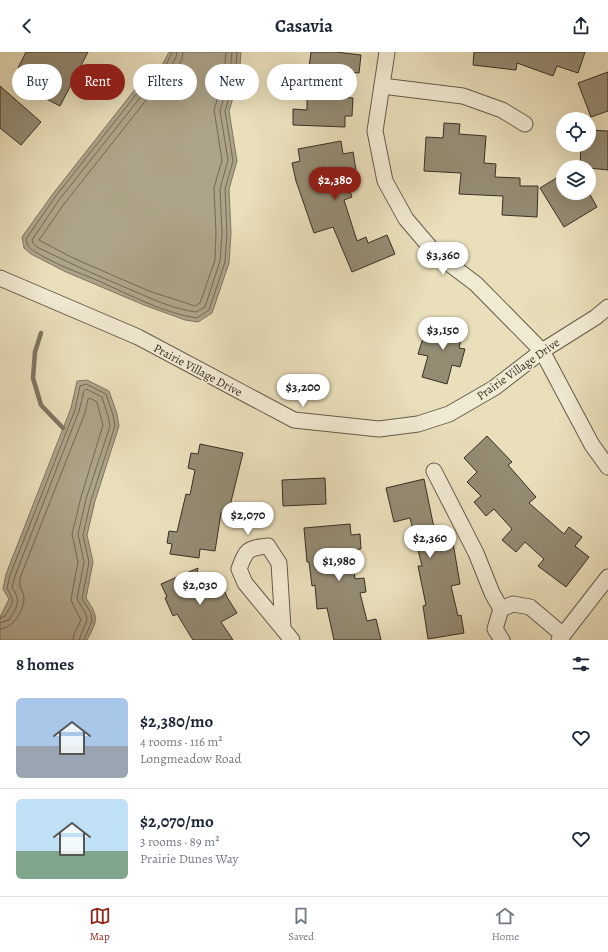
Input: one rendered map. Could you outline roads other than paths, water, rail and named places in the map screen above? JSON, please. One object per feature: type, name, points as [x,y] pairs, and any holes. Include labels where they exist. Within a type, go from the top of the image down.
[{"type":"street","points":[[386,52],[375,131],[384,181],[406,219],[435,253],[476,284],[542,351],[592,445],[608,467]]},
{"type":"street","points":[[382,86],[463,96],[502,110],[525,124]]},
{"type":"street","name":"Prairie Village Drive","points":[[0,278],[138,337],[294,420],[378,429],[418,424],[449,414],[494,388],[542,351],[596,317],[608,307]]},
{"type":"street","points":[[434,471],[476,553],[492,593],[501,609],[495,629],[502,640]]},
{"type":"street","points":[[268,546],[279,563],[287,634],[245,583],[239,568],[245,553],[255,547],[268,546]]},
{"type":"street","points":[[501,609],[514,604],[530,606],[561,637],[608,577]]},
{"type":"water","points":[[169,52],[241,52],[240,64],[205,64],[205,100],[232,100],[229,111],[237,161],[229,189],[231,233],[229,263],[212,313],[198,322],[185,320],[144,305],[66,272],[31,254],[24,248],[22,237],[52,195],[133,92],[133,100],[197,100],[197,64],[163,64]]},
{"type":"water","points":[[87,380],[109,391],[117,414],[119,426],[95,501],[87,535],[93,562],[86,598],[95,615],[95,623],[87,640],[0,640],[0,617],[9,599],[3,589],[6,574],[71,408],[77,381]]},
{"type":"waterway","points":[[41,333],[35,352],[33,378],[41,405],[63,428]]}]
